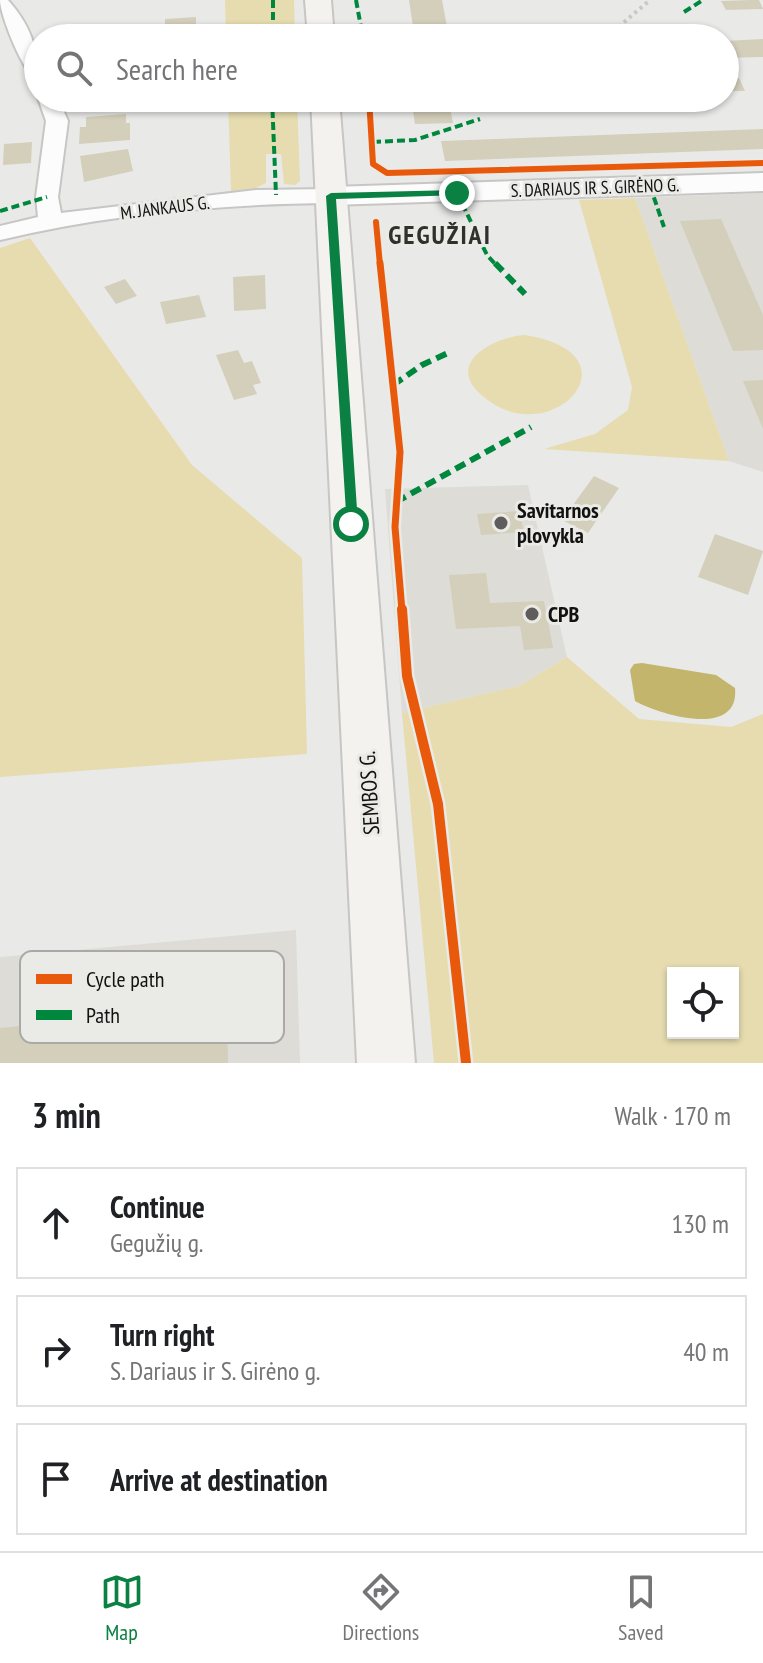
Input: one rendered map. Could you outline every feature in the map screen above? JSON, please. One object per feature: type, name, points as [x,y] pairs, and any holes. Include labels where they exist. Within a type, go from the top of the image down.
[{"type":"main road","points":[[318,0],[320,24]]},
{"type":"main road","name":"SEMBOS G.","points":[[326,112],[386,1063]]},
{"type":"street","points":[[0,2],[12,16],[24,43]]},
{"type":"street","points":[[50,221],[47,197],[57,121],[53,112]]},
{"type":"street","name":"S. DARIAUS IR S. GIRĖNO G.","points":[[331,196],[763,182]]},
{"type":"street","name":"M. JANKAUS G.","points":[[0,233],[50,221],[266,196],[331,196]]},
{"type":"path","points":[[622,24],[650,0]]},
{"type":"shaded area","points":[[225,0],[294,0],[295,24],[226,24]]},
{"type":"shaded area","points":[[228,112],[298,112],[300,181],[295,185],[284,184],[281,154],[266,154],[266,183],[250,191],[231,191]]},
{"type":"shaded area","points":[[763,193],[763,472],[729,461],[635,198]]},
{"type":"shaded area","points":[[635,198],[729,461],[544,449],[595,434],[628,410],[632,387],[579,200]]},
{"type":"shaded area","points":[[30,238],[192,465],[302,558],[307,754],[0,777],[0,248]]},
{"type":"shaded area","points":[[524,335],[559,345],[578,360],[582,377],[574,394],[558,407],[536,414],[511,412],[485,398],[473,386],[468,375],[476,355],[498,341]]},
{"type":"shaded area","points":[[528,485],[567,657],[519,686],[402,713],[385,489]]},
{"type":"shaded area","points":[[567,657],[639,719],[731,727],[763,714],[763,1063],[434,1063],[402,713],[519,686]]},
{"type":"shaded area","points":[[634,664],[716,675],[735,688],[733,704],[725,714],[696,719],[647,707],[635,701],[630,670]]},
{"type":"shaded area","points":[[296,930],[300,1063],[0,1063],[0,957],[20,955],[20,1043],[284,1043],[284,951],[66,951]]},
{"type":"building","points":[[409,0],[442,0],[446,24],[413,24]]},
{"type":"building","points":[[759,0],[763,9],[726,10],[721,1]]},
{"type":"building","points":[[196,17],[196,24],[165,24],[165,19]]},
{"type":"building","points":[[763,39],[763,57],[739,58],[739,40]]},
{"type":"building","points":[[413,112],[451,112],[453,123],[415,124]]},
{"type":"building","points":[[126,114],[126,123],[130,123],[130,140],[79,144],[80,127],[86,127],[86,117]]},
{"type":"building","points":[[763,129],[763,149],[445,161],[441,141]]},
{"type":"building","points":[[32,142],[31,163],[3,165],[4,144]]},
{"type":"building","points":[[128,149],[133,171],[84,182],[80,156]]},
{"type":"building","points":[[721,219],[763,315],[763,350],[733,351],[680,221]]},
{"type":"building","points":[[265,275],[266,309],[234,311],[233,277]]},
{"type":"building","points":[[125,279],[137,296],[116,304],[104,287]]},
{"type":"building","points":[[199,295],[206,317],[166,324],[160,302]]},
{"type":"building","points":[[238,350],[244,363],[252,361],[261,383],[253,385],[257,394],[234,400],[216,355]]},
{"type":"building","points":[[763,380],[763,429],[743,381]]},
{"type":"building","points":[[594,476],[619,488],[588,533],[562,520]]},
{"type":"building","name":"Savitarnos plovykla","points":[[519,511],[524,532],[481,535],[477,514]]},
{"type":"building","points":[[715,534],[763,551],[748,595],[698,577]]},
{"type":"building","points":[[486,573],[490,603],[544,601],[553,648],[524,650],[520,626],[456,629],[449,575]]},
{"type":"building","points":[[20,1026],[20,1043],[228,1043],[228,1063],[0,1063],[0,1028]]},
{"type":"marked path","points":[[273,0],[273,24]]},
{"type":"marked path","points":[[356,0],[360,24]]},
{"type":"marked path","points":[[684,12],[703,0]]},
{"type":"marked path","points":[[273,112],[276,195]]},
{"type":"marked path","points":[[373,142],[415,140],[480,119]]},
{"type":"marked path","points":[[650,186],[664,227]]},
{"type":"marked path","points":[[457,193],[487,255],[525,294]]},
{"type":"marked path","points":[[0,211],[47,197]]},
{"type":"marked path","points":[[393,385],[422,365],[450,352]]},
{"type":"marked path","points":[[396,502],[531,427]]},
{"type":"cycle path","points":[[370,112],[373,164],[387,173],[763,163]]},
{"type":"cycle path","points":[[376,222],[400,452],[395,527],[407,676],[438,804],[466,1063]]},
{"type":"place","name":"Savitarnos plovykla","points":[[501,523]]},
{"type":"place","name":"CPB","points":[[532,614]]},
{"type":"district","name":"GEGUŽIAI","points":[[440,235]]},
{"type":"route","points":[[351,524],[331,196],[457,193]]}]
